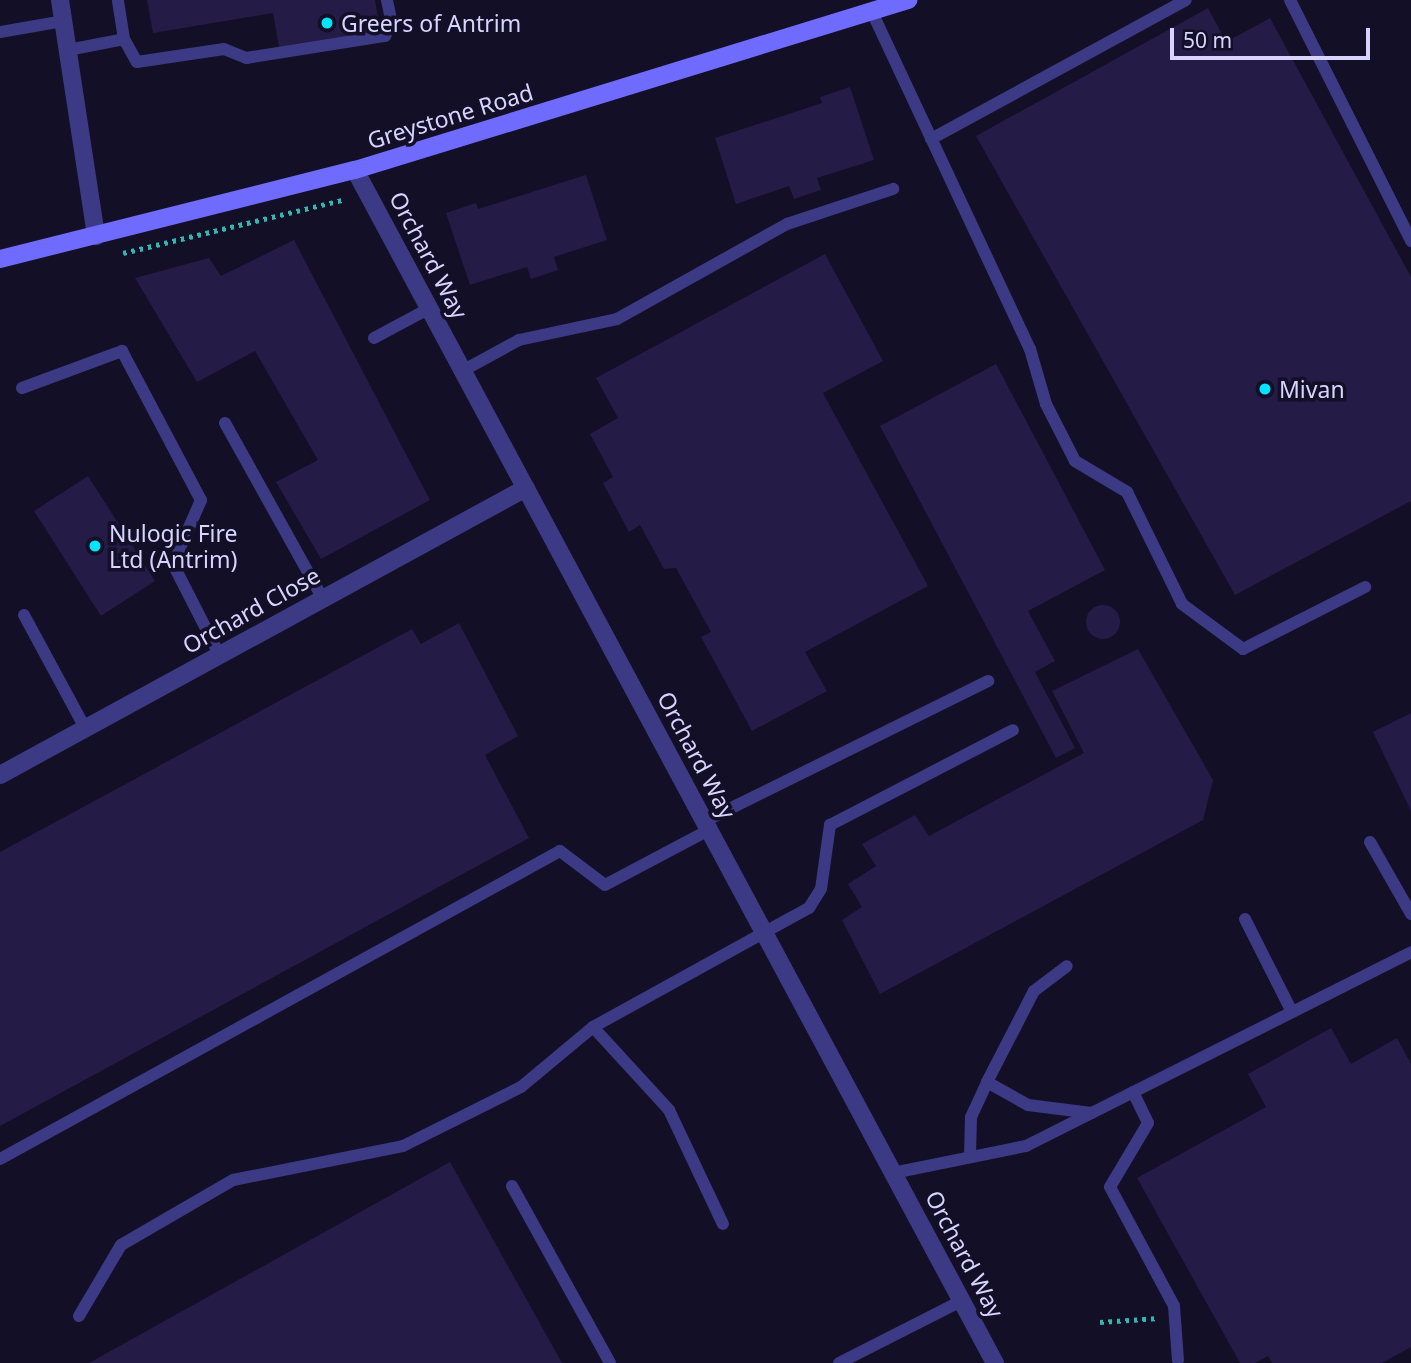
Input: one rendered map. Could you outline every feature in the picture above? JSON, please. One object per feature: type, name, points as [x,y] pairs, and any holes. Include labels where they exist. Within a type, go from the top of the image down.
[{"type":"main road","name":"Greystone Road","points":[[0,259],[355,170],[908,0]]},
{"type":"street","points":[[61,0],[96,236]]},
{"type":"street","name":"Orchard Way","points":[[355,170],[995,1363]]},
{"type":"street","name":"Orchard Close","points":[[0,775],[526,488]]},
{"type":"lane","points":[[118,0],[124,39],[136,62],[224,50],[246,58],[385,36],[392,24],[387,0]]},
{"type":"lane","points":[[930,139],[1186,0]]},
{"type":"lane","points":[[1290,0],[1411,241]]},
{"type":"lane","points":[[872,12],[1030,349],[1046,404],[1074,461],[1127,492],[1182,604],[1243,649],[1364,587]]},
{"type":"lane","points":[[0,32],[64,21]]},
{"type":"lane","points":[[68,50],[124,39]]},
{"type":"lane","points":[[464,370],[519,340],[617,319],[787,224],[893,189]]},
{"type":"lane","points":[[374,338],[430,308]]},
{"type":"lane","points":[[22,388],[122,351],[201,500],[173,564],[220,656]]},
{"type":"lane","points":[[225,423],[323,599]]},
{"type":"lane","points":[[24,615],[85,728]]},
{"type":"lane","points":[[0,1159],[560,851],[605,885],[707,826],[988,681]]},
{"type":"lane","points":[[79,1316],[121,1245],[233,1180],[403,1146],[520,1087],[593,1027],[762,930],[809,908],[821,889],[830,825],[1013,730]]},
{"type":"lane","points":[[1370,842],[1411,914]]},
{"type":"lane","points":[[1245,919],[1292,1012]]},
{"type":"lane","points":[[893,1173],[1026,1146],[1411,952]]},
{"type":"lane","points":[[970,1157],[971,1117],[987,1082],[1034,991],[1067,966]]},
{"type":"lane","points":[[593,1027],[669,1110],[723,1224]]},
{"type":"lane","points":[[987,1082],[1028,1105],[1092,1113]]},
{"type":"lane","points":[[1133,1092],[1148,1123],[1110,1187],[1174,1306],[1178,1362]]},
{"type":"lane","points":[[512,1185],[610,1363]]},
{"type":"lane","points":[[839,1363],[963,1300]]},
{"type":"path","points":[[108,257],[368,192]]},
{"type":"path","points":[[1100,1322],[1175,1317]]},
{"type":"building","name":"Greers of Antrim","points":[[147,0],[375,0],[381,35],[280,52],[273,13],[153,33]]},
{"type":"building","name":"Mivan","points":[[1208,8],[1226,42],[1270,18],[1411,277],[1411,501],[1235,595],[976,136]]},
{"type":"building","points":[[850,87],[874,160],[817,178],[821,190],[794,199],[789,186],[736,204],[715,138],[822,103],[820,97]]},
{"type":"building","points":[[586,175],[607,240],[554,257],[558,270],[531,279],[527,267],[470,285],[446,213],[476,203],[478,209]]},
{"type":"building","points":[[294,240],[430,500],[321,559],[276,482],[318,460],[255,351],[197,382],[135,278],[209,258],[221,276]]},
{"type":"building","points":[[825,254],[883,361],[823,393],[928,586],[805,652],[827,691],[752,731],[701,637],[711,632],[676,568],[664,569],[640,525],[629,532],[603,483],[613,477],[590,434],[618,418],[596,378]]},
{"type":"building","points":[[996,364],[1105,570],[1028,611],[1055,661],[1035,672],[1075,748],[1056,758],[880,426]]},
{"type":"building","name":"Nulogic Fire Ltd (Antrim)","points":[[88,476],[155,581],[101,616],[34,511]]},
{"type":"building","points":[[1103,605],[1115,610],[1120,622],[1115,634],[1103,639],[1091,634],[1086,622],[1091,610]]},
{"type":"building","points":[[459,623],[518,736],[485,755],[529,838],[0,1126],[0,852],[412,629],[421,644]]},
{"type":"building","points":[[1138,649],[1213,780],[1203,820],[880,994],[842,920],[862,907],[848,884],[876,866],[862,844],[915,815],[929,836],[1084,753],[1052,691]]},
{"type":"building","points":[[1411,713],[1411,811],[1373,732]]},
{"type":"building","points":[[1331,1028],[1351,1064],[1397,1038],[1411,1064],[1411,1347],[1382,1363],[1272,1363],[1268,1356],[1255,1363],[1240,1363],[1137,1178],[1266,1107],[1248,1074]]},
{"type":"building","points":[[450,1162],[562,1363],[89,1363]]},
{"type":"place","name":"Greers of Antrim","points":[[327,23]]},
{"type":"place","name":"Mivan","points":[[1265,389]]},
{"type":"place","name":"Nulogic Fire Ltd (Antrim)","points":[[95,546]]}]
